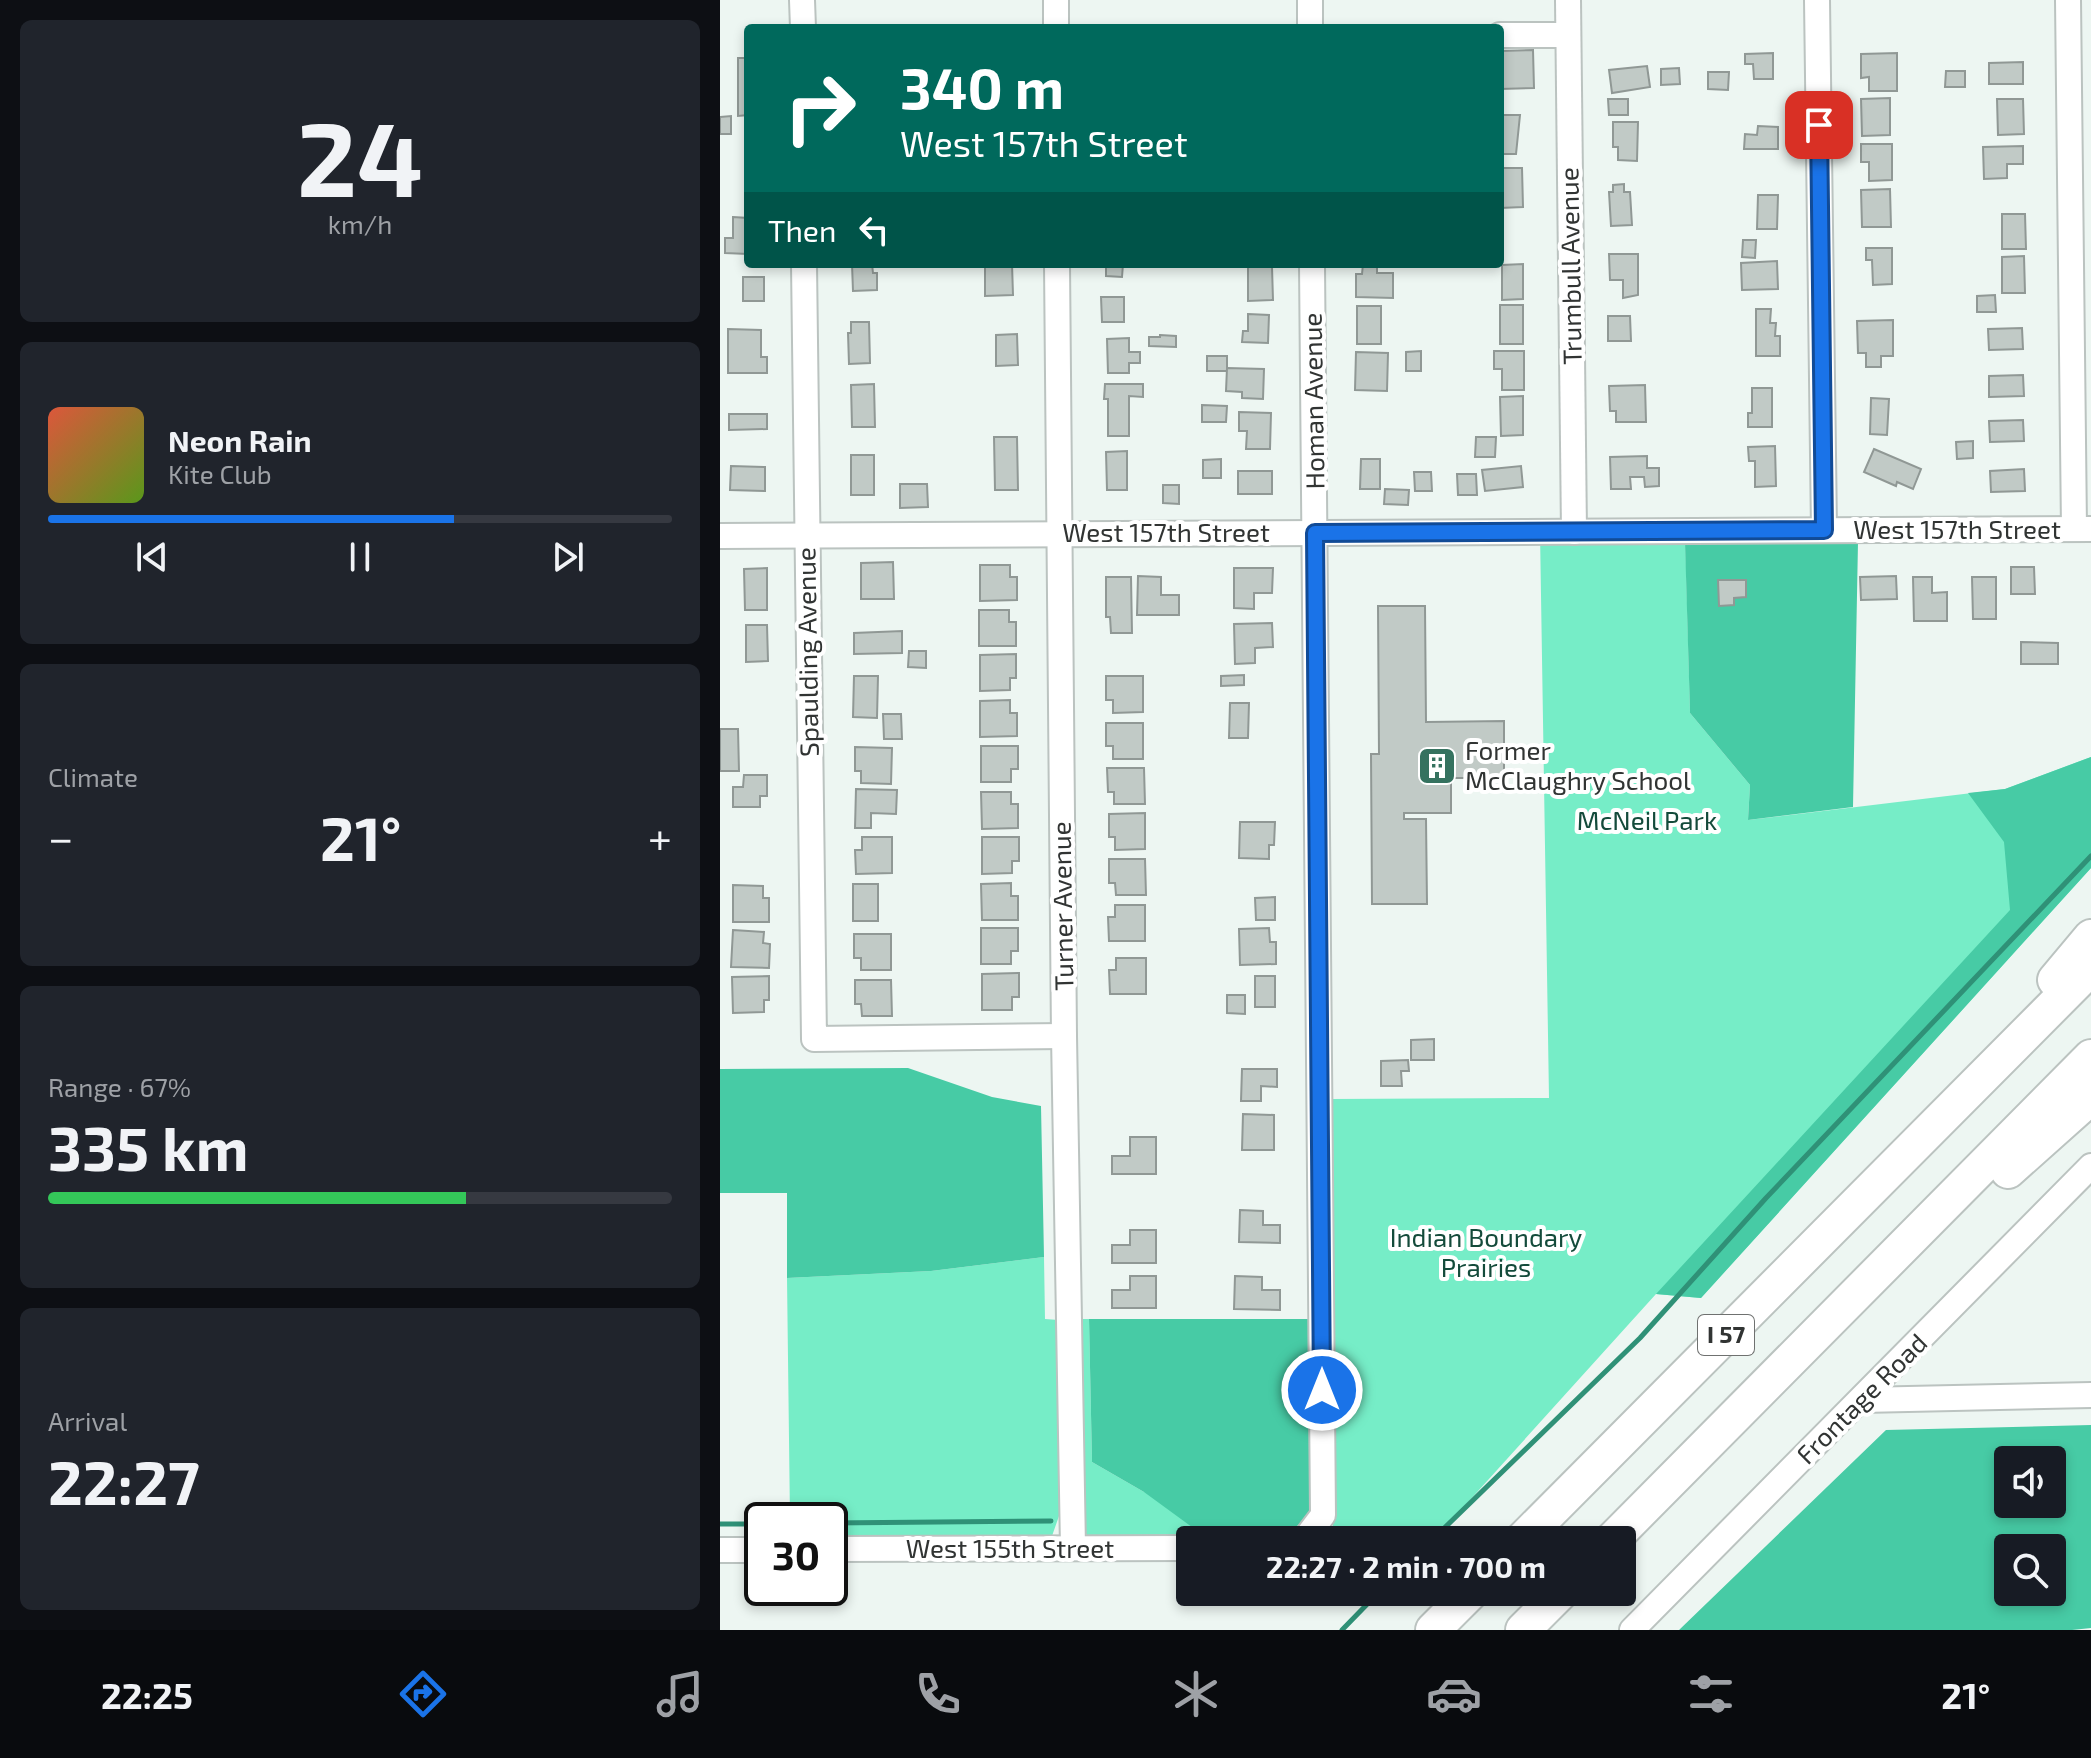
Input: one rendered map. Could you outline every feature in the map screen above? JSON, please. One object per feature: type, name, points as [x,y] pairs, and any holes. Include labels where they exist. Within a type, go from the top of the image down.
[{"type":"highway","points":[[1931,1129],[2091,937]]},
{"type":"highway","name":"I 57","points":[[1536,1526],[2091,968]]},
{"type":"highway","name":"I 57","points":[[1626,1526],[2091,1057]]},
{"type":"highway","points":[[1879,1273],[1983,1193],[2091,1097]]},
{"type":"highway","points":[[1433,1630],[1457,1606]]},
{"type":"highway","points":[[1523,1630],[1547,1606]]},
{"type":"street","points":[[802,0],[803,24]]},
{"type":"street","points":[[1056,0],[1056,24]]},
{"type":"street","points":[[1310,0],[1310,24]]},
{"type":"street","name":"Trumbull Avenue","points":[[1568,0],[1574,532]]},
{"type":"street","points":[[1817,0],[1824,530]]},
{"type":"street","points":[[2068,0],[2083,529]]},
{"type":"street","points":[[1504,35],[1568,35]]},
{"type":"street","name":"Spaulding Avenue","points":[[804,268],[814,1039],[1064,1036]]},
{"type":"street","name":"Turner Avenue","points":[[1057,268],[1064,1036],[1073,1548]]},
{"type":"street","name":"Homan Avenue","points":[[1312,268],[1323,1515],[1315,1526]]},
{"type":"street","name":"West 157th Street","points":[[720,536],[2083,529]]},
{"type":"street","name":"Frontage Road","points":[[1632,1630],[2091,1166]]},
{"type":"street","points":[[1862,1400],[2091,1395]]},
{"type":"street","name":"West 155th Street","points":[[848,1549],[1176,1548]]},
{"type":"street","points":[[720,1550],[744,1550]]},
{"type":"green space","name":"Indian Boundary Prairies","points":[[1685,531],[1690,713],[1750,785],[1748,820],[2005,789],[2091,757],[2091,868],[1701,1298],[1656,1294],[1446,1526],[1333,1526],[1330,1099],[1549,1098],[1540,532]]},
{"type":"green space","points":[[1685,542],[1858,542],[1853,807],[1748,820],[1750,785],[1690,713]]},
{"type":"green space","points":[[2091,757],[2091,868],[1701,1298],[1656,1294],[2010,910],[2004,842],[1968,793],[2005,789]]},
{"type":"green space","points":[[908,1068],[992,1097],[1041,1106],[1044,1257],[931,1271],[787,1278],[787,1193],[720,1193],[720,1069]]},
{"type":"green space","points":[[1044,1257],[1045,1319],[1059,1320],[1059,1516],[1052,1536],[848,1538],[848,1502],[790,1502],[787,1278],[931,1271]]},
{"type":"green space","points":[[1076,1319],[1089,1319],[1092,1462],[1144,1492],[1316,1510],[1309,1526],[1176,1526],[1176,1538],[1092,1539],[1086,1534],[1081,1520]]},
{"type":"green space","points":[[1089,1319],[1314,1319],[1316,1510],[1297,1526],[1191,1526],[1144,1492],[1092,1462]]},
{"type":"green space","points":[[2091,1425],[2091,1628],[1679,1630],[1886,1430]]},
{"type":"building","points":[[1533,50],[1534,88],[1504,89],[1504,51]]},
{"type":"building","points":[[1773,53],[1773,79],[1754,79],[1753,64],[1745,64],[1745,54]]},
{"type":"building","points":[[1897,53],[1897,91],[1869,91],[1869,77],[1861,78],[1861,54]]},
{"type":"building","points":[[738,58],[744,58],[744,115],[738,116]]},
{"type":"building","points":[[2023,62],[2023,84],[1989,84],[1989,63]]},
{"type":"building","points":[[1647,66],[1650,87],[1612,93],[1609,70]]},
{"type":"building","points":[[1679,68],[1680,84],[1661,85],[1661,69]]},
{"type":"building","points":[[1946,71],[1965,71],[1965,87],[1945,87]]},
{"type":"building","points":[[1708,72],[1729,72],[1728,90],[1708,89]]},
{"type":"building","points":[[1890,98],[1890,135],[1862,136],[1861,99]]},
{"type":"building","points":[[1608,99],[1628,99],[1628,115],[1609,115]]},
{"type":"building","points":[[1997,99],[2023,99],[2024,134],[1998,135]]},
{"type":"building","points":[[1504,115],[1520,115],[1516,154],[1504,154]]},
{"type":"building","points":[[731,116],[731,134],[720,134],[720,117]]},
{"type":"building","points":[[1613,122],[1638,122],[1637,161],[1618,160],[1618,147],[1613,147]]},
{"type":"building","points":[[1758,126],[1778,127],[1778,149],[1744,149],[1745,134],[1757,135]]},
{"type":"building","points":[[1861,144],[1892,144],[1892,180],[1869,181],[1869,162],[1861,162]]},
{"type":"building","points":[[2023,146],[2023,164],[2007,164],[2007,178],[1984,179],[1983,147]]},
{"type":"building","points":[[1504,168],[1522,168],[1523,207],[1504,208]]},
{"type":"building","points":[[1624,184],[1624,192],[1630,192],[1632,225],[1611,226],[1609,192],[1613,192],[1613,185]]},
{"type":"building","points":[[1890,189],[1891,227],[1862,227],[1861,190]]},
{"type":"building","points":[[1758,195],[1778,195],[1777,229],[1757,229]]},
{"type":"building","points":[[2002,214],[2025,214],[2026,249],[2002,249]]},
{"type":"building","points":[[733,217],[744,218],[744,254],[725,253],[725,238],[733,238]]},
{"type":"building","points":[[1743,240],[1756,240],[1755,258],[1742,257]]},
{"type":"building","points":[[1866,248],[1892,248],[1892,284],[1873,285],[1872,260],[1866,260]]},
{"type":"building","points":[[1609,254],[1638,254],[1638,295],[1623,298],[1623,280],[1610,280]]},
{"type":"building","points":[[2024,256],[2025,293],[2002,293],[2002,257]]},
{"type":"building","points":[[1777,261],[1778,289],[1742,290],[1741,263]]},
{"type":"building","points":[[1523,264],[1523,299],[1502,300],[1504,265]]},
{"type":"building","points":[[852,268],[872,268],[873,273],[877,273],[877,290],[853,291]]},
{"type":"building","points":[[985,268],[1012,268],[1013,295],[985,296]]},
{"type":"building","points":[[1106,268],[1123,268],[1122,277],[1106,276]]},
{"type":"building","points":[[1248,268],[1272,268],[1273,300],[1248,301]]},
{"type":"building","points":[[1363,268],[1377,268],[1377,273],[1393,273],[1393,298],[1356,297],[1356,274],[1362,274]]},
{"type":"building","points":[[743,277],[764,277],[764,301],[743,301]]},
{"type":"building","points":[[1995,295],[1996,312],[1977,312],[1977,296]]},
{"type":"building","points":[[1101,297],[1124,297],[1124,322],[1102,322]]},
{"type":"building","points":[[1500,305],[1523,305],[1523,344],[1500,344]]},
{"type":"building","points":[[1357,306],[1381,306],[1381,344],[1357,344]]},
{"type":"building","points":[[1756,309],[1771,309],[1770,323],[1776,323],[1775,336],[1780,336],[1780,356],[1756,356]]},
{"type":"building","points":[[1248,314],[1269,315],[1268,343],[1242,342],[1243,331],[1248,331]]},
{"type":"building","points":[[1608,316],[1630,316],[1631,341],[1608,341]]},
{"type":"building","points":[[1893,320],[1893,356],[1881,356],[1881,367],[1866,367],[1866,353],[1858,353],[1857,321]]},
{"type":"building","points":[[851,322],[869,322],[870,363],[849,364],[848,333],[851,333]]},
{"type":"building","points":[[2022,328],[2023,349],[1989,350],[1988,329]]},
{"type":"building","points":[[728,329],[761,330],[761,357],[767,357],[767,373],[728,373]]},
{"type":"building","points":[[1017,334],[1018,365],[996,366],[996,335]]},
{"type":"building","points":[[1176,336],[1176,347],[1149,346],[1149,337]]},
{"type":"building","points":[[1129,338],[1129,352],[1140,352],[1140,363],[1129,363],[1129,373],[1108,373],[1107,339]]},
{"type":"building","points":[[1421,351],[1421,371],[1406,371],[1406,352]]},
{"type":"building","points":[[1494,351],[1524,351],[1524,390],[1502,390],[1502,369],[1494,369]]},
{"type":"building","points":[[1356,352],[1388,353],[1387,391],[1355,390]]},
{"type":"building","points":[[1207,356],[1227,356],[1227,371],[1207,371]]},
{"type":"building","points":[[1227,368],[1264,369],[1263,399],[1242,398],[1242,392],[1226,391]]},
{"type":"building","points":[[2023,375],[2024,396],[1989,397],[1989,376]]},
{"type":"building","points":[[874,384],[875,427],[852,427],[851,385]]},
{"type":"building","points":[[1105,384],[1143,384],[1143,397],[1129,396],[1129,436],[1108,436]]},
{"type":"building","points":[[1645,385],[1646,422],[1616,422],[1616,411],[1610,411],[1609,386]]},
{"type":"building","points":[[1752,388],[1772,388],[1772,427],[1748,427],[1748,413],[1752,413]]},
{"type":"building","points":[[1523,396],[1523,435],[1501,436],[1500,397]]},
{"type":"building","points":[[1871,398],[1889,399],[1887,435],[1870,434]]},
{"type":"building","points":[[1202,405],[1227,406],[1226,422],[1202,422]]},
{"type":"building","points":[[1239,412],[1271,413],[1270,449],[1246,449],[1247,431],[1239,431]]},
{"type":"building","points":[[729,414],[767,414],[767,429],[729,430]]},
{"type":"building","points":[[2023,420],[2024,441],[1990,442],[1989,421]]},
{"type":"building","points":[[994,437],[1017,437],[1018,490],[995,490]]},
{"type":"building","points":[[1476,437],[1496,437],[1495,457],[1475,457]]},
{"type":"building","points":[[1973,441],[1973,458],[1957,459],[1956,442]]},
{"type":"building","points":[[1775,446],[1776,486],[1755,487],[1755,461],[1749,461],[1748,447]]},
{"type":"building","points":[[1874,449],[1921,469],[1913,489],[1897,482],[1896,486],[1864,472]]},
{"type":"building","points":[[1127,451],[1127,490],[1107,490],[1106,452]]},
{"type":"building","points":[[851,455],[874,455],[874,495],[851,495]]},
{"type":"building","points":[[1647,456],[1647,468],[1659,468],[1659,486],[1645,487],[1644,477],[1630,477],[1631,489],[1611,489],[1610,457]]},
{"type":"building","points":[[1221,459],[1221,478],[1203,478],[1203,460]]},
{"type":"building","points":[[1361,459],[1380,459],[1380,489],[1360,489]]},
{"type":"building","points":[[731,466],[765,467],[765,491],[730,490]]},
{"type":"building","points":[[1521,466],[1523,487],[1485,491],[1482,470]]},
{"type":"building","points":[[2024,469],[2025,491],[1991,492],[1990,471]]},
{"type":"building","points":[[1238,471],[1272,471],[1272,494],[1238,494]]},
{"type":"building","points":[[1414,472],[1431,472],[1432,491],[1415,491]]},
{"type":"building","points":[[1457,474],[1476,474],[1477,495],[1458,495]]},
{"type":"building","points":[[900,484],[927,484],[928,507],[900,508]]},
{"type":"building","points":[[1163,485],[1179,485],[1179,504],[1163,503]]},
{"type":"building","points":[[1385,489],[1409,490],[1408,505],[1384,504]]},
{"type":"building","points":[[893,562],[894,599],[861,599],[861,563]]},
{"type":"building","points":[[980,565],[1010,565],[1010,577],[1017,577],[1017,600],[980,601]]},
{"type":"building","points":[[2011,567],[2034,567],[2035,594],[2011,594]]},
{"type":"building","points":[[767,568],[767,610],[745,610],[744,569]]},
{"type":"building","points":[[1234,568],[1273,568],[1272,593],[1254,593],[1254,609],[1234,608]]},
{"type":"building","points":[[1138,576],[1161,577],[1161,595],[1179,595],[1179,615],[1137,615]]},
{"type":"building","points":[[1896,576],[1897,599],[1861,600],[1860,577]]},
{"type":"building","points":[[1106,577],[1131,577],[1132,633],[1111,633],[1110,617],[1106,617]]},
{"type":"building","points":[[1913,577],[1932,577],[1932,593],[1947,592],[1947,621],[1914,621]]},
{"type":"building","points":[[1972,577],[1996,577],[1996,619],[1973,619]]},
{"type":"building","points":[[1718,580],[1746,580],[1746,597],[1734,598],[1734,605],[1719,606]]},
{"type":"building","name":"Former McClaughry School","points":[[1378,606],[1425,606],[1426,722],[1504,721],[1504,778],[1451,778],[1451,813],[1404,813],[1404,819],[1426,819],[1427,904],[1372,904],[1371,754],[1379,754]]},
{"type":"building","points":[[979,610],[1009,610],[1009,622],[1016,622],[1016,646],[979,646]]},
{"type":"building","points":[[1272,623],[1273,647],[1255,648],[1255,663],[1235,664],[1234,624]]},
{"type":"building","points":[[746,625],[767,625],[768,661],[746,662]]},
{"type":"building","points":[[902,631],[902,653],[854,654],[854,633]]},
{"type":"building","points":[[2021,642],[2058,643],[2058,664],[2021,664]]},
{"type":"building","points":[[909,651],[926,651],[926,668],[908,667]]},
{"type":"building","points":[[1016,654],[1016,678],[1010,678],[1010,690],[980,691],[980,655]]},
{"type":"building","points":[[1244,675],[1244,685],[1221,686],[1221,676]]},
{"type":"building","points":[[854,676],[878,676],[877,718],[853,717]]},
{"type":"building","points":[[1106,676],[1143,676],[1143,712],[1113,713],[1113,700],[1106,700]]},
{"type":"building","points":[[1010,700],[1010,713],[1017,713],[1017,736],[980,737],[980,701]]},
{"type":"building","points":[[1230,703],[1249,703],[1248,738],[1229,738]]},
{"type":"building","points":[[883,714],[901,714],[902,739],[884,739]]},
{"type":"building","points":[[1106,723],[1143,723],[1143,759],[1113,759],[1113,746],[1106,746]]},
{"type":"building","points":[[720,729],[738,729],[739,771],[720,771]]},
{"type":"building","points":[[981,746],[1018,746],[1018,769],[1011,769],[1011,782],[981,782]]},
{"type":"building","points":[[855,747],[892,748],[891,784],[861,783],[861,771],[855,771]]},
{"type":"building","points":[[1107,768],[1144,768],[1145,804],[1114,804],[1114,792],[1108,792]]},
{"type":"building","points":[[744,775],[767,775],[767,796],[760,796],[760,807],[733,807],[733,787],[743,787]]},
{"type":"building","points":[[856,789],[897,790],[896,814],[871,813],[871,828],[855,828]]},
{"type":"building","points":[[981,792],[1011,792],[1011,804],[1018,804],[1018,828],[982,829]]},
{"type":"building","points":[[1145,813],[1145,849],[1115,850],[1115,837],[1109,837],[1109,814]]},
{"type":"building","points":[[1240,822],[1275,822],[1274,845],[1269,845],[1269,859],[1239,858]]},
{"type":"building","points":[[862,837],[892,837],[892,873],[856,874],[855,850],[862,850]]},
{"type":"building","points":[[982,837],[1019,837],[1019,861],[1012,861],[1012,873],[982,874]]},
{"type":"building","points":[[1109,859],[1145,859],[1146,895],[1116,895],[1115,883],[1109,883]]},
{"type":"building","points":[[1011,883],[1011,896],[1018,896],[1018,920],[982,920],[981,884]]},
{"type":"building","points":[[853,884],[878,884],[878,921],[853,921]]},
{"type":"building","points":[[733,885],[763,886],[763,898],[769,898],[769,922],[733,922]]},
{"type":"building","points":[[1275,897],[1275,920],[1256,920],[1255,898]]},
{"type":"building","points":[[1115,905],[1145,905],[1145,941],[1109,941],[1108,917],[1115,917]]},
{"type":"building","points":[[981,928],[1018,928],[1018,951],[1011,951],[1011,964],[981,964]]},
{"type":"building","points":[[1269,928],[1270,942],[1276,942],[1276,964],[1240,965],[1239,929]]},
{"type":"building","points":[[733,930],[764,932],[763,943],[770,944],[769,968],[731,967]]},
{"type":"building","points":[[854,934],[891,934],[891,970],[861,970],[861,958],[854,958]]},
{"type":"building","points":[[1116,958],[1146,958],[1146,994],[1110,994],[1109,970],[1116,970]]},
{"type":"building","points":[[1019,973],[1019,997],[1012,997],[1012,1010],[982,1010],[982,974]]},
{"type":"building","points":[[769,976],[769,1000],[764,1000],[764,1012],[733,1013],[732,977]]},
{"type":"building","points":[[1255,976],[1275,976],[1275,1007],[1255,1007]]},
{"type":"building","points":[[855,980],[891,980],[892,1016],[862,1016],[861,1004],[855,1004]]},
{"type":"building","points":[[1227,995],[1245,995],[1245,1014],[1227,1013]]},
{"type":"building","points":[[1434,1039],[1434,1060],[1411,1060],[1411,1040]]},
{"type":"building","points":[[1408,1060],[1409,1071],[1401,1071],[1402,1086],[1381,1086],[1381,1061]]},
{"type":"building","points":[[1242,1069],[1277,1069],[1277,1087],[1261,1086],[1261,1101],[1241,1101]]},
{"type":"building","points":[[1243,1114],[1274,1115],[1274,1150],[1242,1150]]},
{"type":"building","points":[[1130,1137],[1156,1137],[1156,1174],[1112,1174],[1112,1156],[1130,1156]]},
{"type":"building","points":[[1240,1210],[1263,1211],[1263,1225],[1280,1225],[1280,1243],[1239,1242]]},
{"type":"building","points":[[1130,1230],[1156,1230],[1156,1263],[1112,1263],[1112,1245],[1130,1245]]},
{"type":"building","points":[[1130,1276],[1156,1276],[1156,1308],[1112,1308],[1112,1290],[1130,1290]]},
{"type":"building","points":[[1235,1276],[1262,1277],[1262,1290],[1280,1290],[1280,1310],[1234,1309]]},
{"type":"waterway","points":[[1446,1526],[1640,1338],[1766,1198],[2091,856]]},
{"type":"waterway","points":[[848,1523],[1051,1521]]},
{"type":"waterway","points":[[720,1524],[744,1524]]},
{"type":"waterway","points":[[1342,1630],[1365,1606]]},
{"type":"place","name":"Former McClaughry School","points":[[1437,766]]},
{"type":"route","points":[[1322,1390],[1315,533],[1824,530],[1819,125]]},
{"type":"park label","name":"McNeil Park","points":[[1647,821]]}]
